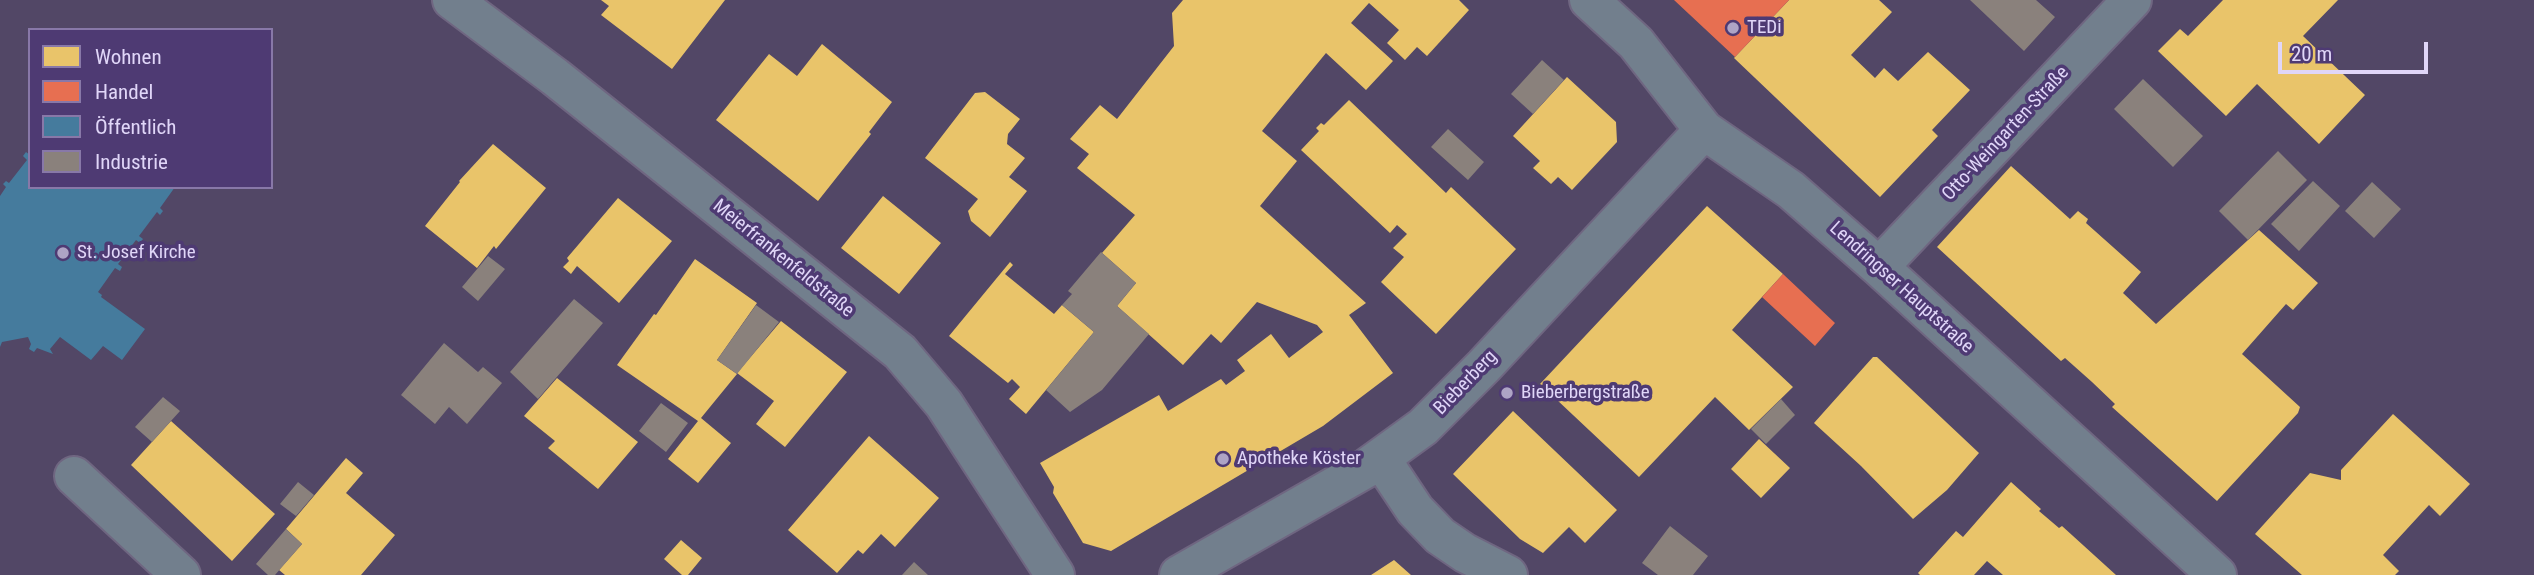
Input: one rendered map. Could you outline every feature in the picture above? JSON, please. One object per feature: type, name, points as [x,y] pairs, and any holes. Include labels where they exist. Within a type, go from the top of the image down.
[{"type":"street","name":"Meierfrankenfeldstraße","points":[[452,0],[555,76],[900,352],[944,404],[1055,575]]},
{"type":"street","name":"Lendringser Hauptstraße","points":[[1589,0],[1636,43],[1704,130],[1791,190],[2217,575]]},
{"type":"street","name":"Otto-Weingarten-Straße","points":[[1879,267],[2132,0]]},
{"type":"street","name":"Bieberberg","points":[[1179,575],[1320,496],[1381,458],[1423,427],[1484,366],[1704,130]]},
{"type":"street","points":[[1381,458],[1415,510],[1440,536],[1465,553],[1508,575]]},
{"type":"street","points":[[74,476],[181,575]]},
{"type":"building: Wohnen","points":[[601,0],[725,0],[672,69],[601,15],[609,6]]},
{"type":"building: Wohnen","points":[[1183,0],[1459,0],[1469,10],[1427,56],[1417,47],[1405,60],[1387,43],[1399,30],[1369,3],[1351,23],[1393,61],[1366,90],[1326,53],[1262,131],[1297,161],[1260,206],[1366,303],[1349,315],[1393,373],[1323,426],[1111,551],[1083,543],[1053,493],[1054,487],[1040,463],[1159,395],[1168,411],[1221,379],[1226,385],[1245,371],[1237,360],[1271,334],[1289,358],[1323,332],[1317,325],[1257,302],[1221,343],[1211,334],[1183,365],[1117,306],[1136,283],[1102,253],[1135,215],[1077,168],[1089,154],[1070,139],[1100,105],[1117,119],[1174,46],[1172,13]]},
{"type":"building: Wohnen","points":[[1789,0],[1879,0],[1892,12],[1851,55],[1875,78],[1884,68],[1898,81],[1928,52],[1970,90],[1932,130],[1938,136],[1880,197],[1734,58]]},
{"type":"building: Wohnen","points":[[2223,0],[2338,0],[2303,36],[2365,95],[2319,144],[2257,84],[2226,116],[2158,51],[2180,29],[2188,36]]},
{"type":"building: Wohnen","points":[[822,44],[892,102],[869,132],[871,134],[818,201],[716,120],[769,54],[797,76]]},
{"type":"building: Wohnen","points":[[1567,77],[1616,122],[1617,142],[1572,190],[1558,177],[1551,184],[1533,168],[1540,161],[1513,136]]},
{"type":"building: Wohnen","points":[[985,92],[1020,119],[1008,134],[1007,144],[1025,158],[1009,177],[1027,191],[990,237],[971,221],[968,211],[978,199],[925,158],[975,93]]},
{"type":"building: Wohnen","points":[[1349,100],[1446,193],[1451,187],[1516,249],[1436,334],[1381,282],[1404,257],[1393,248],[1407,234],[1397,225],[1390,233],[1301,150],[1319,131],[1316,128],[1321,123],[1324,125]]},
{"type":"building: Wohnen","points":[[493,144],[546,188],[477,268],[425,226],[459,181]]},
{"type":"building: Wohnen","points":[[2011,166],[2070,219],[2078,211],[2088,219],[2086,223],[2141,272],[2123,293],[2156,324],[2259,230],[2318,283],[2293,310],[2286,304],[2242,354],[2300,407],[2298,413],[2217,501],[2112,407],[2115,404],[2092,382],[2065,358],[2061,361],[1937,247]]},
{"type":"building: Wohnen","points":[[883,196],[941,243],[899,294],[841,248]]},
{"type":"building: Wohnen","points":[[618,198],[672,241],[619,303],[577,266],[571,274],[563,267],[569,261],[567,258]]},
{"type":"building: Wohnen","points":[[1707,206],[1783,274],[1732,330],[1793,387],[1749,430],[1715,397],[1639,477],[1540,384]]},
{"type":"building: Wohnen","points":[[695,259],[757,303],[717,360],[737,374],[701,418],[731,443],[698,483],[668,459],[698,421],[617,365]]},
{"type":"building: Wohnen","points":[[1010,262],[1013,265],[1005,274],[1054,314],[1062,305],[1094,332],[1026,414],[1009,399],[1020,387],[1012,379],[1008,383],[949,336]]},
{"type":"building: Wohnen","points":[[781,321],[847,372],[785,447],[756,424],[774,401],[737,373]]},
{"type":"building: Wohnen","points":[[1873,357],[1877,357],[1979,453],[1947,490],[1913,519],[1814,423]]},
{"type":"building: Wohnen","points":[[557,378],[638,442],[598,489],[548,448],[555,441],[524,416]]},
{"type":"building: Wohnen","points":[[1513,411],[1617,510],[1585,543],[1569,527],[1543,553],[1520,539],[1453,474]]},
{"type":"building: Wohnen","points":[[2393,414],[2470,484],[2440,516],[2429,505],[2383,555],[2399,571],[2395,575],[2302,575],[2255,534],[2310,473],[2341,480],[2341,470]]},
{"type":"building: Wohnen","points":[[171,421],[275,514],[232,561],[131,465]]},
{"type":"building: Wohnen","points":[[869,436],[939,498],[895,547],[881,534],[863,554],[858,550],[837,573],[788,530]]},
{"type":"building: Wohnen","points":[[1759,439],[1790,468],[1761,498],[1731,469]]},
{"type":"building: Wohnen","points":[[346,458],[363,473],[346,493],[395,535],[361,575],[285,575],[279,570],[302,544],[286,529]]},
{"type":"building: Wohnen","points":[[2011,482],[2041,509],[2039,511],[2059,528],[2062,526],[2116,575],[2003,575],[1987,561],[1974,575],[1918,573],[1956,531],[1963,537]]},
{"type":"building: Wohnen","points":[[681,540],[702,558],[688,575],[682,575],[664,559]]},
{"type":"building: Wohnen","points":[[1394,560],[1411,575],[1371,575]]},
{"type":"building: Handel","name":"TEDi","points":[[1674,0],[1789,0],[1735,57]]},
{"type":"building: Handel","points":[[1783,274],[1835,323],[1815,346],[1762,297]]},
{"type":"building: Öffentlich","name":"St. Josef Kirche","points":[[26,152],[28,154],[28,189],[174,189],[160,208],[163,211],[160,215],[157,212],[139,236],[143,239],[140,243],[136,240],[118,264],[122,267],[120,271],[115,268],[98,292],[145,329],[122,360],[103,346],[91,360],[60,337],[50,349],[53,354],[37,348],[34,352],[29,349],[31,344],[28,337],[2,342],[0,347],[0,196],[6,187],[3,184],[6,181],[9,183],[27,160],[23,156]]},
{"type":"building: Industrie","points":[[1970,0],[2036,0],[2055,17],[2024,51]]},
{"type":"building: Industrie","points":[[1542,60],[1564,80],[1533,114],[1511,94]]},
{"type":"building: Industrie","points":[[2143,79],[2203,136],[2173,167],[2114,109]]},
{"type":"building: Industrie","points":[[1448,129],[1484,162],[1468,180],[1431,147]]},
{"type":"building: Industrie","points":[[2278,151],[2307,180],[2248,240],[2219,211]]},
{"type":"building: Industrie","points":[[2313,181],[2340,206],[2299,251],[2271,224]]},
{"type":"building: Industrie","points":[[2372,182],[2401,209],[2374,238],[2345,211]]},
{"type":"building: Industrie","points":[[1101,252],[1136,283],[1117,306],[1149,334],[1102,390],[1070,412],[1046,390],[1094,332],[1062,305],[1072,294],[1068,291]]},
{"type":"building: Industrie","points":[[488,256],[505,269],[478,301],[462,287]]},
{"type":"building: Industrie","points":[[574,299],[603,323],[538,399],[510,372]]},
{"type":"building: Industrie","points":[[756,305],[779,322],[737,374],[717,360]]},
{"type":"building: Industrie","points":[[444,343],[478,372],[483,367],[502,383],[467,424],[449,407],[435,424],[401,395]]},
{"type":"building: Industrie","points":[[163,397],[180,411],[152,442],[135,427]]},
{"type":"building: Industrie","points":[[1781,399],[1795,415],[1766,444],[1751,429]]},
{"type":"building: Industrie","points":[[661,403],[688,423],[666,452],[639,431]]},
{"type":"building: Industrie","points":[[298,482],[314,495],[296,516],[280,504]]},
{"type":"building: Industrie","points":[[1670,526],[1708,556],[1693,575],[1658,575],[1642,563]]},
{"type":"building: Industrie","points":[[286,529],[302,544],[275,575],[268,575],[256,564]]},
{"type":"building: Industrie","points":[[914,562],[928,575],[902,575]]},
{"type":"place","name":"TEDi","points":[[1733,28]]},
{"type":"place","name":"St. Josef Kirche","points":[[63,253]]},
{"type":"place","name":"Bieberbergstraße","points":[[1507,393]]},
{"type":"place","name":"Apotheke Köster","points":[[1223,459]]}]
